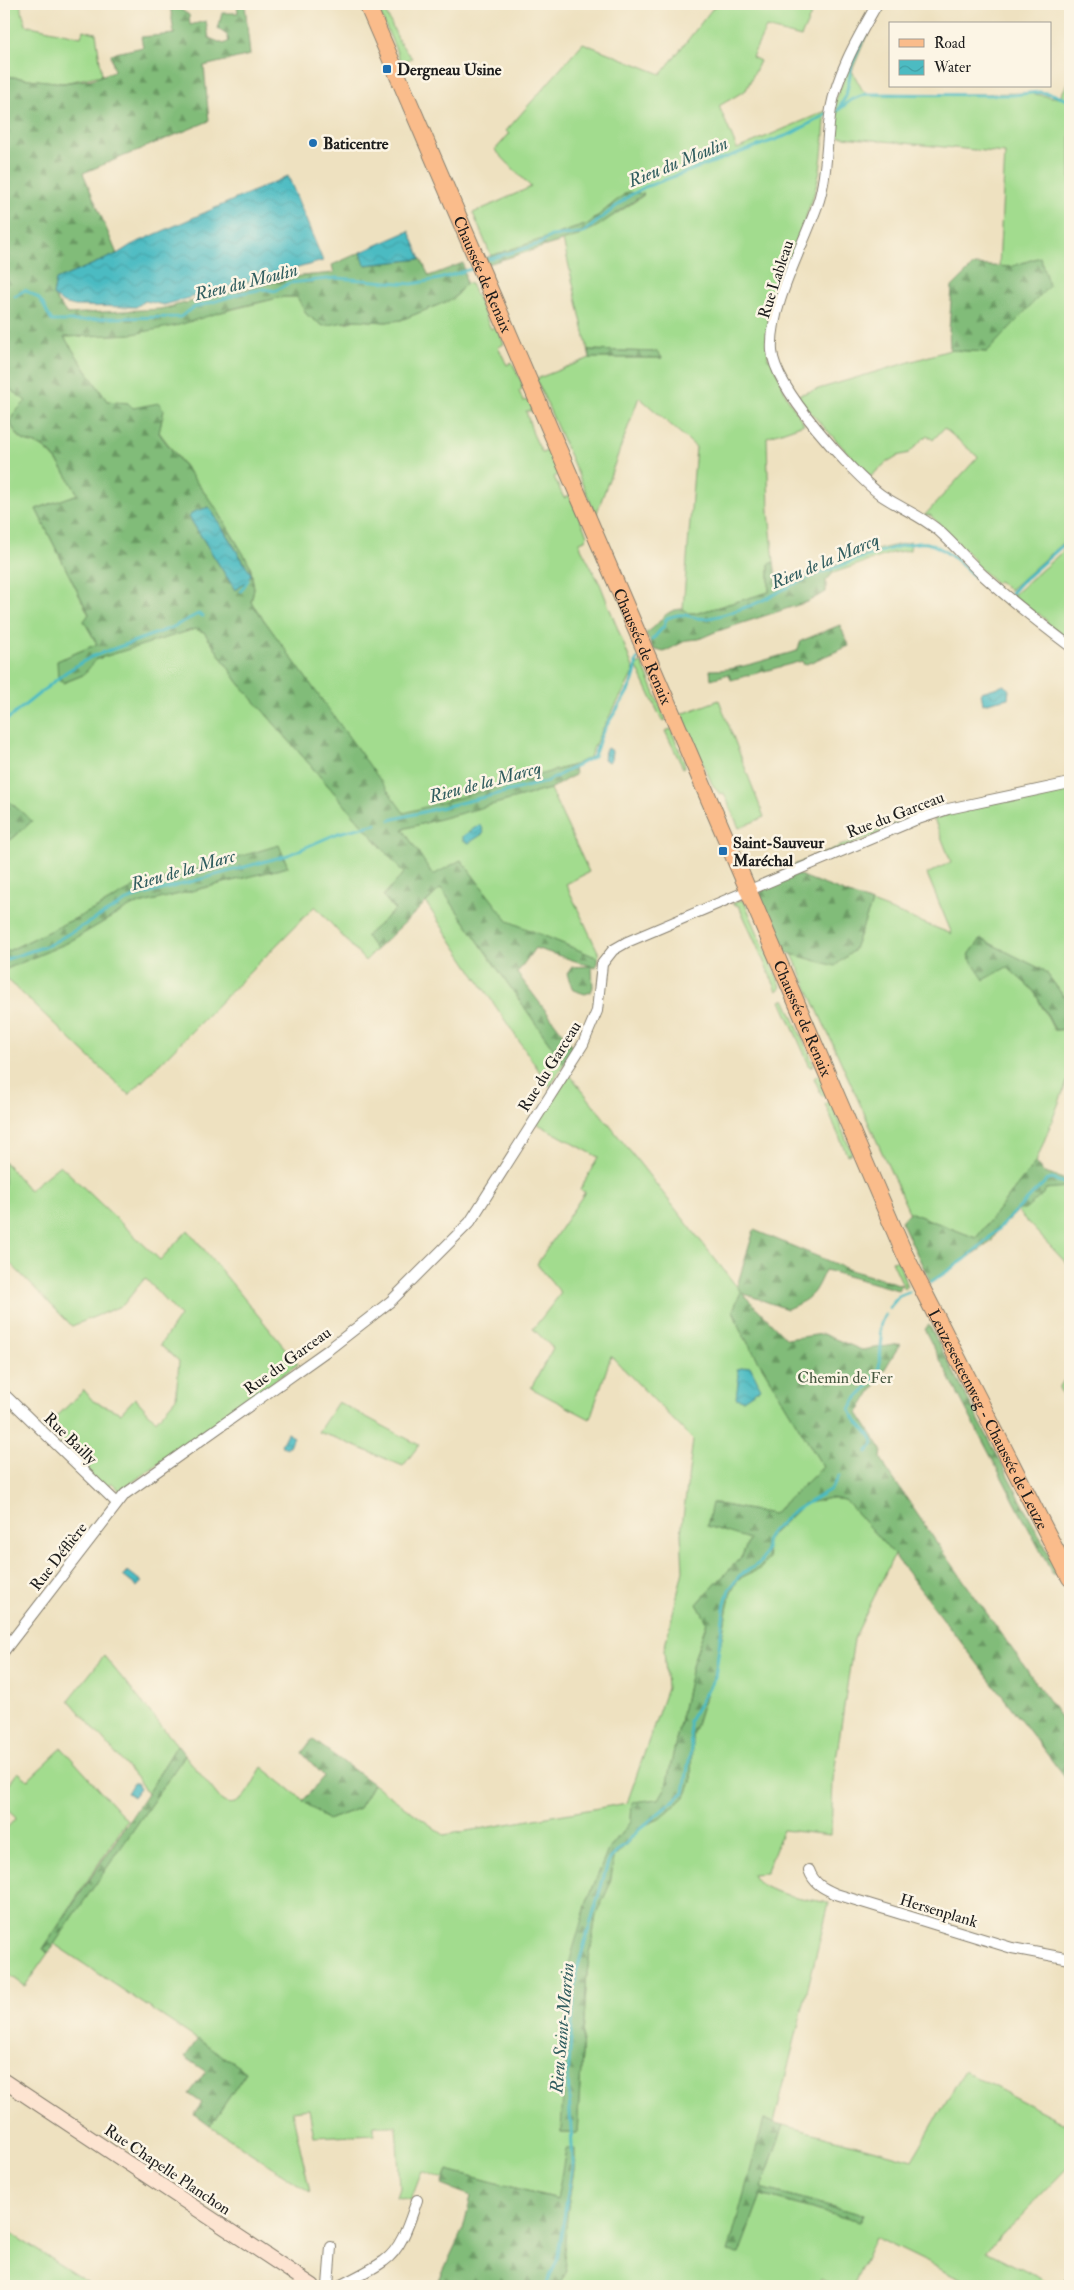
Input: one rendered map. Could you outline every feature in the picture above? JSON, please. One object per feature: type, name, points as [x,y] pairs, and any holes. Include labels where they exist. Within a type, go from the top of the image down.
[{"type":"main road","name":"Chaussée de Renaix","points":[[367,4],[919,1287]]},
{"type":"main road","name":"Leuzesesteenweg - Chaussée de Leuze","points":[[919,1287],[1070,1578]]},
{"type":"street","name":"Rue Lableau","points":[[877,4],[854,45],[834,96],[825,169],[819,199],[778,311],[773,331],[774,360],[778,372],[809,421],[858,475],[883,497],[937,529],[982,574],[1070,646]]},
{"type":"street","name":"Rue du Garceau","points":[[117,1504],[126,1494],[328,1350],[391,1301],[470,1222],[583,1044],[596,1011],[602,964],[613,950],[627,942],[915,820],[948,809],[1070,783]]},
{"type":"street","name":"Rue Bailly","points":[[4,1394],[117,1504]]},
{"type":"street","name":"Rue Déflière","points":[[4,1651],[117,1504]]},
{"type":"street","name":"Hersenplank","points":[[809,1870],[813,1880],[823,1888],[836,1894],[1012,1948],[1070,1959]]},
{"type":"street","name":"Rue Chapelle Planchon","points":[[4,2081],[313,2286]]},
{"type":"street","points":[[339,2286],[385,2261],[393,2252],[410,2221],[417,2200]]},
{"type":"street","points":[[328,2286],[331,2247]]},
{"type":"street","points":[[1066,2286],[1070,2282]]},
{"type":"green space","points":[[4,4],[20,4],[26,25],[81,37],[83,30],[96,33],[102,75],[63,83],[4,76]]},
{"type":"green space","points":[[170,4],[180,4],[180,9],[189,15],[190,25],[206,21],[209,38],[224,44],[229,41],[227,35],[218,29],[222,13],[238,13],[237,4],[245,4],[250,55],[204,66],[209,121],[83,173],[117,254],[56,280],[53,295],[67,314],[160,309],[301,276],[334,273],[332,265],[361,252],[365,265],[421,259],[429,276],[463,263],[466,283],[453,299],[401,320],[386,322],[355,320],[323,326],[307,315],[297,297],[282,297],[231,309],[179,325],[133,334],[64,337],[107,401],[128,403],[133,408],[159,403],[164,410],[159,433],[216,508],[250,565],[254,588],[251,602],[404,813],[574,765],[575,775],[550,789],[403,829],[433,875],[461,860],[508,921],[598,958],[596,967],[592,966],[593,987],[591,992],[585,994],[573,990],[567,974],[572,967],[591,966],[535,948],[517,973],[574,1048],[564,1064],[441,888],[376,950],[366,936],[395,910],[383,896],[404,873],[238,682],[204,632],[195,629],[97,659],[83,675],[63,683],[58,680],[57,661],[97,644],[84,621],[89,614],[36,509],[78,494],[51,454],[41,446],[23,439],[16,433],[10,423],[14,413],[26,401],[4,385],[4,76],[63,83],[93,79],[114,71],[111,54],[143,47],[141,37],[174,34]],"holes":[[[209,507],[251,573],[235,590],[189,517]]]},
{"type":"green space","points":[[376,4],[382,4],[400,43],[412,58],[401,62]]},
{"type":"green space","points":[[716,4],[816,4],[801,37],[766,28],[752,57],[760,61],[746,90],[719,106],[737,149],[826,111],[818,181],[777,294],[768,337],[768,359],[772,359],[787,397],[804,424],[767,437],[769,512],[774,562],[769,564],[769,592],[698,613],[686,613],[683,609],[696,447],[639,397],[596,515],[536,379],[590,358],[662,358],[658,352],[588,350],[563,240],[595,227],[644,195],[627,192],[588,224],[491,256],[473,213],[531,187],[495,150],[509,134],[506,131],[583,43],[661,74]]},
{"type":"green space","points":[[879,4],[886,4],[866,37],[852,71],[863,91],[871,95],[1027,93],[1060,98],[1070,77],[1070,536],[1010,590],[998,581],[996,583],[973,562],[975,560],[930,515],[924,516],[978,457],[944,428],[933,440],[927,435],[909,453],[897,456],[887,462],[870,477],[799,400],[798,395],[950,350],[987,352],[1040,257],[1010,267],[999,266],[1005,153],[833,136],[832,128],[834,129],[838,108],[833,107],[858,41]]},
{"type":"green space","points":[[627,192],[644,194],[598,226],[578,236],[488,264],[485,258],[588,224]]},
{"type":"green space","points":[[1040,257],[1049,286],[987,352],[950,350],[949,330],[952,287],[974,265],[1010,267]]},
{"type":"green space","points":[[466,283],[471,284],[491,329],[496,326],[504,344],[498,347],[507,365],[512,362],[522,383],[522,389],[519,391],[523,401],[529,400],[533,411],[526,411],[533,434],[542,453],[549,450],[560,473],[554,477],[564,498],[569,495],[587,535],[585,540],[580,542],[581,548],[600,584],[634,670],[590,757],[574,765],[404,814],[251,602],[254,588],[250,565],[216,508],[159,432],[164,410],[133,408],[128,403],[107,401],[64,337],[133,334],[282,297],[297,297],[307,315],[346,323],[355,320],[386,322],[401,320],[453,299]]},
{"type":"green space","points":[[588,350],[658,352],[662,358],[590,358]]},
{"type":"green space","points":[[4,385],[27,401],[14,413],[10,423],[18,436],[25,441],[41,446],[51,454],[78,494],[36,509],[89,615],[84,621],[97,644],[57,661],[63,683],[83,675],[96,659],[195,629],[204,632],[238,682],[404,873],[383,896],[395,910],[366,936],[376,950],[365,961],[315,906],[129,1095],[4,976],[4,970],[67,943],[131,906],[288,867],[279,846],[133,888],[99,907],[4,953],[4,841],[12,839],[32,821],[4,797]]},
{"type":"green space","points":[[911,542],[910,550],[892,553],[833,573],[831,566],[880,549]]},
{"type":"green space","points":[[1070,545],[1070,644],[1046,623],[1047,621],[1038,613],[1036,615],[1012,596]]},
{"type":"green space","points":[[774,562],[776,577],[782,582],[831,566],[833,573],[826,581],[826,592],[807,602],[699,639],[687,640],[664,652],[653,649],[646,633],[671,611],[684,609],[687,613],[698,613],[769,592],[769,564]]},
{"type":"green space","points":[[840,625],[849,646],[804,665],[802,661],[731,680],[729,674],[711,679],[710,670],[742,666],[797,651],[801,641]]},
{"type":"green space","points":[[642,663],[666,720],[662,721],[636,665]]},
{"type":"green space","points":[[719,700],[764,817],[739,828],[724,793],[720,794],[712,784],[682,714]]},
{"type":"green space","points":[[671,729],[684,762],[685,767],[683,768],[665,731]]},
{"type":"green space","points":[[1070,785],[1070,1005],[1045,971],[981,939],[968,956],[1007,966],[1034,991],[1054,1030],[1070,1029],[1070,1074],[1036,1162],[976,1238],[909,1212],[792,954],[835,965],[853,951],[872,903],[952,934],[927,874],[951,862],[934,819],[951,813],[930,817]]},
{"type":"green space","points":[[550,789],[589,872],[566,884],[599,954],[598,958],[507,921],[461,860],[433,876],[402,829]]},
{"type":"green space","points":[[4,797],[32,821],[12,839],[4,841]]},
{"type":"green space","points":[[934,807],[936,810],[786,872],[785,869]]},
{"type":"green space","points":[[279,845],[288,867],[131,906],[67,943],[4,970],[4,953],[99,907],[133,888]]},
{"type":"green space","points":[[797,874],[872,903],[853,951],[835,966],[784,952],[761,899],[760,893],[764,889]]},
{"type":"green space","points":[[441,888],[564,1064],[550,1087],[426,903]]},
{"type":"green space","points":[[739,900],[744,901],[781,987],[777,991],[739,906],[732,904]]},
{"type":"green space","points":[[981,939],[1045,971],[1070,1005],[1070,1029],[1055,1030],[1034,991],[1007,967],[984,980],[968,956]]},
{"type":"green space","points":[[785,999],[814,1065],[810,1067],[781,1001]]},
{"type":"green space","points":[[570,1075],[741,1292],[733,1310],[740,1330],[823,1467],[773,1514],[712,1503],[749,1538],[742,1556],[697,1604],[707,1622],[693,1662],[666,1787],[659,1799],[632,1803],[631,1821],[608,1850],[587,1902],[561,2133],[577,2133],[587,1973],[596,1915],[610,1884],[614,1858],[643,1826],[659,1819],[685,1797],[691,1782],[692,1737],[715,1673],[730,1595],[738,1579],[761,1568],[769,1558],[765,1542],[804,1503],[830,1498],[845,1500],[894,1555],[854,1639],[833,1780],[831,1835],[783,1830],[766,1873],[752,1874],[757,1881],[775,1891],[786,1895],[829,1903],[774,2123],[764,2120],[739,2253],[761,2195],[860,2222],[864,2215],[761,2188],[784,2125],[912,2160],[964,2071],[1070,2126],[1070,2165],[986,2251],[1052,2286],[976,2286],[875,2237],[853,2286],[833,2286],[821,2279],[818,2286],[550,2286],[568,2207],[575,2163],[566,2149],[558,2199],[448,2170],[444,2179],[422,2171],[411,2200],[397,2197],[400,2188],[396,2126],[374,2126],[374,2134],[314,2137],[309,2109],[292,2111],[310,2192],[210,2126],[246,2072],[54,1944],[185,1755],[222,1801],[229,1804],[235,1803],[246,1794],[262,1767],[328,1820],[359,1808],[373,1784],[444,1835],[627,1803],[667,1688],[664,1650],[683,1571],[681,1533],[693,1440],[611,1356],[590,1419],[531,1388],[553,1348],[533,1329],[561,1293],[537,1264],[585,1192],[580,1190],[598,1157],[536,1123]]},
{"type":"green space","points":[[819,1075],[827,1094],[822,1096],[814,1078]]},
{"type":"green space","points":[[830,1101],[852,1153],[847,1155],[825,1104]]},
{"type":"green space","points":[[4,1161],[29,1190],[60,1165],[160,1260],[188,1230],[298,1364],[120,1491],[111,1482],[104,1490],[48,1430],[50,1423],[84,1390],[93,1401],[121,1413],[135,1398],[156,1421],[176,1398],[179,1361],[160,1345],[180,1316],[145,1278],[123,1305],[72,1326],[4,1257]]},
{"type":"green space","points":[[1036,1162],[1042,1172],[1069,1181],[1067,1187],[1046,1189],[1025,1210],[1019,1210],[998,1230],[991,1242],[931,1283],[901,1221],[909,1212],[976,1238]]},
{"type":"green space","points":[[1070,1181],[1070,1267],[1017,1211],[1046,1189],[1067,1185]]},
{"type":"green space","name":"Chemin de Fer","points":[[754,1230],[850,1270],[902,1285],[898,1290],[825,1270],[812,1294],[802,1302],[787,1309],[742,1293],[787,1339],[823,1334],[862,1350],[900,1344],[858,1413],[882,1450],[881,1458],[886,1468],[1070,1731],[1070,1784],[894,1555],[845,1500],[830,1498],[804,1504],[769,1537],[765,1548],[769,1558],[761,1568],[738,1579],[730,1595],[715,1673],[692,1737],[691,1782],[685,1797],[659,1819],[643,1826],[614,1858],[610,1884],[596,1915],[587,1973],[577,2133],[561,2133],[569,1963],[587,1902],[608,1850],[631,1821],[632,1802],[659,1799],[666,1787],[693,1662],[707,1622],[697,1604],[742,1556],[749,1539],[707,1526],[712,1503],[773,1514],[823,1467],[740,1330],[733,1310],[741,1292],[737,1286]]},
{"type":"green space","points":[[898,1260],[907,1287],[905,1289],[892,1261]]},
{"type":"green space","points":[[929,1325],[1059,1573],[1053,1575],[924,1329]]},
{"type":"green space","points":[[1070,1377],[1070,1408],[1059,1388],[1064,1380]]},
{"type":"green space","points":[[4,1398],[40,1433],[37,1436],[4,1404]]},
{"type":"green space","points":[[338,1402],[419,1445],[403,1466],[318,1432]]},
{"type":"green space","points":[[104,1656],[177,1745],[147,1794],[139,1781],[69,1700]]},
{"type":"green space","points":[[312,1739],[373,1784],[359,1808],[328,1820],[303,1801],[324,1776],[302,1753]]},
{"type":"green space","points":[[177,1745],[185,1755],[48,1953],[43,1949],[147,1794]]},
{"type":"green space","points":[[62,1748],[127,1820],[43,1949],[48,1953],[25,1986],[4,1971],[4,1831],[16,1818],[4,1807],[4,1790],[18,1772],[28,1780]]},
{"type":"green space","points":[[198,2039],[246,2072],[210,2126],[194,2114],[202,2103],[189,2094],[206,2071],[185,2057]]},
{"type":"green space","points":[[764,2120],[784,2125],[761,2188],[864,2215],[860,2222],[761,2195],[739,2254],[728,2252]]},
{"type":"green space","points":[[566,2149],[575,2149],[575,2163],[568,2207],[564,2253],[567,2271],[559,2286],[436,2286],[463,2229],[471,2196],[442,2185],[448,2170],[557,2199]]},
{"type":"green space","points":[[4,2229],[93,2286],[4,2286]]},
{"type":"water","points":[[288,176],[323,261],[164,305],[145,301],[136,307],[75,306],[63,303],[53,295],[56,280]]},
{"type":"water","points":[[409,231],[421,259],[365,265],[361,252]]},
{"type":"water","points":[[209,507],[251,574],[248,580],[235,590],[189,517],[193,512]]},
{"type":"water","points":[[1005,685],[1009,690],[1008,698],[983,704],[981,692]]},
{"type":"water","points":[[607,748],[612,751],[611,760],[608,762],[604,759]]},
{"type":"water","points":[[479,825],[484,833],[469,843],[463,840],[463,836]]},
{"type":"water","points":[[750,1366],[761,1388],[743,1400],[736,1398],[739,1375],[737,1369]]},
{"type":"water","points":[[287,1433],[294,1437],[287,1449],[281,1445]]},
{"type":"water","points":[[128,1571],[142,1582],[137,1587],[123,1576]]},
{"type":"water","points":[[133,1783],[137,1783],[140,1788],[133,1797],[127,1793]]},
{"type":"waterway","name":"Rieu du Moulin","points":[[840,106],[846,96],[852,64],[865,35]]},
{"type":"waterway","points":[[837,111],[851,100],[866,94],[1013,95],[1039,92],[1052,94],[1070,101]]},
{"type":"waterway","name":"Rieu du Moulin","points":[[489,259],[539,244],[551,236],[583,233],[629,196],[645,187],[791,134],[827,114]]},
{"type":"waterway","name":"Rieu du Moulin","points":[[15,296],[25,290],[37,297],[43,303],[52,321],[180,317],[193,308],[242,293],[264,289],[275,291],[289,283],[337,278],[412,284],[439,279],[471,269]]},
{"type":"waterway","name":"Rieu de la Marc","points":[[1011,593],[1070,539]]},
{"type":"waterway","name":"Rieu de la Marcq","points":[[652,640],[664,626],[666,619],[673,616],[685,615],[703,619],[723,615],[758,603],[790,586],[838,567],[899,546],[915,543],[927,543],[938,547],[960,563],[990,591],[1006,599]]},
{"type":"waterway","points":[[241,591],[248,580]]},
{"type":"waterway","points":[[4,722],[66,672],[91,657],[171,628],[198,614],[203,616]]},
{"type":"waterway","name":"Rieu de la Marcq","points":[[390,820],[546,782],[593,757],[601,735],[629,689],[636,671],[638,659]]},
{"type":"waterway","name":"Rieu de la Marc","points":[[4,960],[49,945],[132,898],[288,855],[338,833],[376,824]]},
{"type":"waterway","points":[[931,1282],[964,1260],[986,1241],[1046,1181],[1052,1179],[1070,1185]]},
{"type":"waterway","name":"Rieu Saint-Martin","points":[[889,1308],[899,1296],[909,1292]]},
{"type":"waterway","points":[[867,1452],[874,1444],[872,1439],[850,1410],[852,1404],[878,1372],[882,1339],[880,1327],[885,1315]]},
{"type":"waterway","name":"Rieu Saint-Martin","points":[[546,2286],[557,2260],[573,2163],[568,2077],[576,1973],[607,1866],[610,1859],[641,1828],[684,1792],[691,1748],[689,1721],[715,1677],[725,1603],[729,1590],[739,1576],[761,1562],[766,1550],[766,1539],[769,1534],[794,1511],[831,1489],[839,1476]]},
{"type":"place","name":"Dergneau Usine","points":[[387,69]]},
{"type":"place","name":"Baticentre","points":[[313,143]]},
{"type":"place","name":"Saint-Sauveur Maréchal","points":[[723,851]]}]
